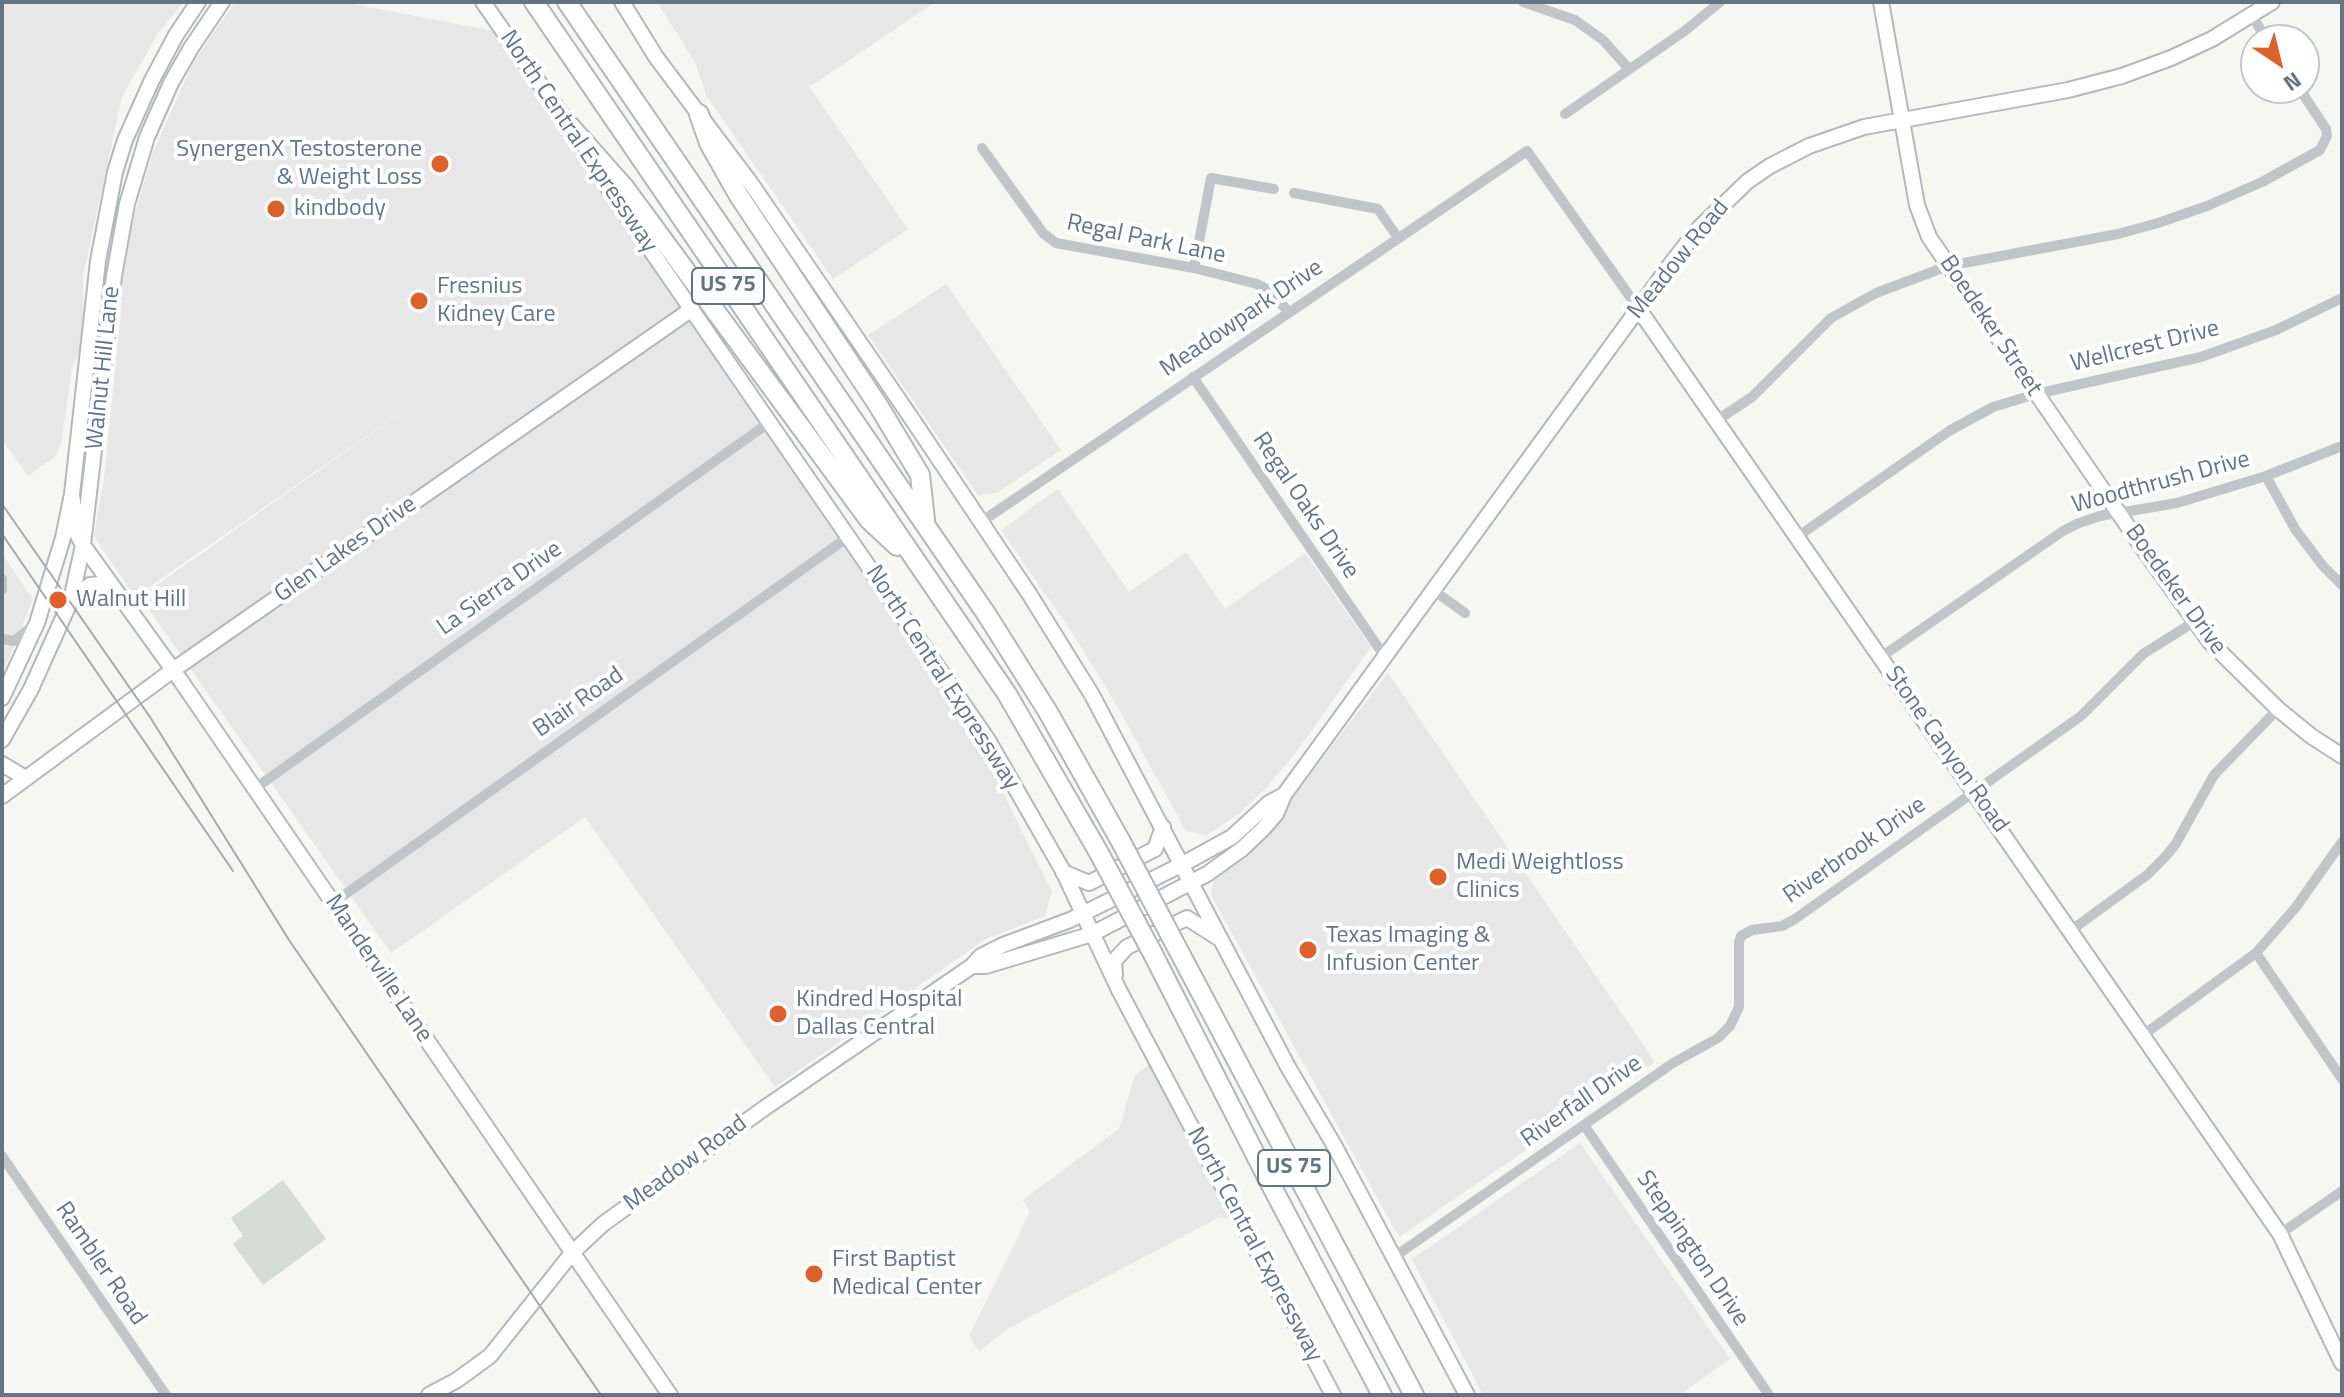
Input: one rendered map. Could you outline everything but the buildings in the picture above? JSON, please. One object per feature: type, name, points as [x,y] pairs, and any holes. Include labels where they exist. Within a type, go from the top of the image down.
[{"type":"highway","name":"North Central Expressway","points":[[534,2],[1007,694],[1099,853],[1382,1395]]},
{"type":"highway","name":"US 75","points":[[567,2],[925,523],[1022,670],[1120,840],[1414,1395]]},
{"type":"highway","points":[[699,114],[709,143],[739,196],[878,405],[920,475],[925,523]]},
{"type":"highway","points":[[570,126],[625,188],[869,520],[923,570]]},
{"type":"street","name":"Walnut Hill Lane","points":[[2,698],[37,623],[56,565],[72,494],[108,198],[132,124],[176,35],[198,2]]},
{"type":"street","name":"Walnut Hill Lane","points":[[2,740],[31,689],[71,600],[83,545],[114,276],[127,204],[149,132],[184,60],[222,2]]},
{"type":"street","name":"North Central Expressway","points":[[483,2],[969,710],[1063,871],[1119,990],[1333,1395]]},
{"type":"street","points":[[622,2],[643,39],[752,185],[981,522],[1092,695],[1288,1067],[1467,1395]]},
{"type":"street","points":[[1523,2],[1575,20],[1603,40],[1629,69]]},
{"type":"street","points":[[1565,114],[1686,30],[1720,2]]},
{"type":"street","points":[[1881,2],[1902,120]]},
{"type":"street","name":"Meadow Road","points":[[972,966],[986,966],[1092,934],[1193,882],[1219,866],[1256,836],[1276,814],[1284,795],[1638,308],[1699,228],[1748,181],[1809,146],[1864,127],[2068,90],[2111,79],[2171,58],[2212,39],[2272,2]]},
{"type":"street","points":[[2252,16],[2257,24]]},
{"type":"street","points":[[1716,421],[1752,397],[1831,318],[1876,293],[1948,266],[2118,234],[2207,206],[2262,182],[2320,150],[2325,143],[2326,129],[2310,104]]},
{"type":"street","name":"Boedeker Street","points":[[1902,120],[1922,220],[1929,237],[2119,514]]},
{"type":"street","points":[[132,124],[149,132]]},
{"type":"street","name":"Regal Park Lane","points":[[982,148],[1051,240],[1062,245],[1194,268],[1257,284],[1268,290],[1288,311]]},
{"type":"street","name":"Meadowpark Drive","points":[[981,522],[1527,151]]},
{"type":"street","name":"Stone Canyon Road","points":[[1527,151],[2280,1234],[2340,1354]]},
{"type":"street","points":[[1194,268],[1211,178],[1274,189]]},
{"type":"street","points":[[1294,193],[1378,209],[1398,238]]},
{"type":"street","name":"Wellcrest Drive","points":[[1797,537],[1972,416],[2036,394],[2201,357],[2276,330],[2342,298]]},
{"type":"street","name":"Glen Lakes Drive","points":[[2,796],[173,670],[692,309]]},
{"type":"street","points":[[87,356],[106,359]]},
{"type":"street","name":"Regal Oaks Drive","points":[[1193,377],[1385,657]]},
{"type":"street","name":"La Sierra Drive","points":[[254,789],[770,422]]},
{"type":"street","name":"Woodthrush Drive","points":[[1881,657],[2063,531],[2100,516],[2177,503],[2266,476],[2342,446]]},
{"type":"street","points":[[2266,476],[2295,529],[2342,585]]},
{"type":"street","points":[[72,494],[77,534],[83,545]]},
{"type":"street","name":"Boedeker Drive","points":[[2119,514],[2194,622],[2230,663],[2278,709],[2342,756]]},
{"type":"street","name":"Blair Road","points":[[333,903],[848,537]]},
{"type":"street","name":"Manderville Lane","points":[[83,545],[173,670],[670,1395]]},
{"type":"street","points":[[2,579],[2,590]]},
{"type":"street","points":[[71,600],[90,585],[100,584],[118,592]]},
{"type":"street","points":[[1433,590],[1465,613]]},
{"type":"street","name":"Riverbrook Drive","points":[[1739,952],[1741,936],[1752,930],[1782,926],[1795,919],[2088,711],[2143,654],[2194,622]]},
{"type":"street","points":[[2,639],[14,641],[37,623]]},
{"type":"street","points":[[2070,931],[2147,875],[2165,857],[2175,845],[2214,775],[2278,709]]},
{"type":"street","points":[[2,764],[21,781]]},
{"type":"street","name":"Meadow Road","points":[[429,1395],[457,1380],[490,1356],[572,1253],[603,1224],[972,966],[981,956],[1083,914],[1183,864],[1232,837],[1269,803],[1284,795]]},
{"type":"street","points":[[1063,871],[1089,883],[1146,856],[1155,849],[1163,827]]},
{"type":"street","points":[[2143,1035],[2256,953],[2296,907],[2342,842]]},
{"type":"street","points":[[1119,990],[1113,969],[1119,954],[1127,947],[1187,918],[1223,941]]},
{"type":"street","name":"Riverfall Drive","points":[[1394,1257],[1673,1063],[1718,1038],[1730,1026],[1739,1007],[1739,952]]},
{"type":"street","points":[[2256,953],[2342,1079]]},
{"type":"street","name":"Steppington Drive","points":[[1584,1125],[1769,1395]]},
{"type":"street","name":"Rambler Road","points":[[2,1156],[166,1395]]},
{"type":"street","points":[[2280,1234],[2342,1191]]},
{"type":"shaded area","points":[[2,2],[184,2],[158,33],[122,97],[83,276],[84,342],[72,368],[61,445],[56,456],[28,476],[2,439]]},
{"type":"shaded area","points":[[235,2],[342,2],[494,31],[974,734],[1052,892],[1045,916],[984,940],[775,1087],[585,817],[391,953],[140,597],[430,392],[135,597],[94,536],[104,479],[122,303],[120,292],[135,213],[153,152],[193,63]]},
{"type":"shaded area","points":[[657,2],[935,2],[808,85],[908,229],[833,279],[706,95],[695,62]]},
{"type":"shaded area","points":[[946,284],[1061,450],[997,493],[978,495],[868,335]]},
{"type":"shaded area","points":[[1058,489],[1129,592],[1186,552],[1225,609],[1305,553],[1371,647],[1294,755],[1266,788],[1239,814],[1207,835],[1186,831],[1112,697],[1001,530]]},
{"type":"shaded area","points":[[2,554],[33,599],[2,675]]},
{"type":"shaded area","points":[[1388,673],[1655,1062],[1399,1237],[1211,895],[1214,878],[1263,836]]},
{"type":"shaded area","points":[[1151,1063],[1230,1218],[1218,1218],[1007,1329],[979,1352],[969,1335],[1029,1214],[1023,1200],[1119,1129],[1135,1075]]},
{"type":"shaded area","points":[[1580,1143],[1730,1359],[1679,1395],[1483,1395],[1412,1259]]},
{"type":"shaded area","points":[[283,1180],[326,1239],[263,1285],[233,1244],[243,1236],[231,1218]]},
{"type":"tram line","points":[[2,504],[150,717],[289,940],[601,1395]]},
{"type":"tram line","points":[[2,534],[233,871]]},
{"type":"place","name":"SynergenX Testosterone & Weight Loss","points":[[440,164]]},
{"type":"place","name":"kindbody","points":[[276,209]]},
{"type":"place","name":"Fresnius Kidney Care","points":[[419,301]]},
{"type":"place","name":"Walnut Hill","points":[[58,600]]},
{"type":"place","name":"Medi Weightloss Clinics","points":[[1438,877]]},
{"type":"place","name":"Texas Imaging & Infusion Center","points":[[1308,950]]},
{"type":"place","name":"Kindred Hospital Dallas Central","points":[[778,1014]]},
{"type":"place","name":"First Baptist Medical Center","points":[[814,1274]]}]
